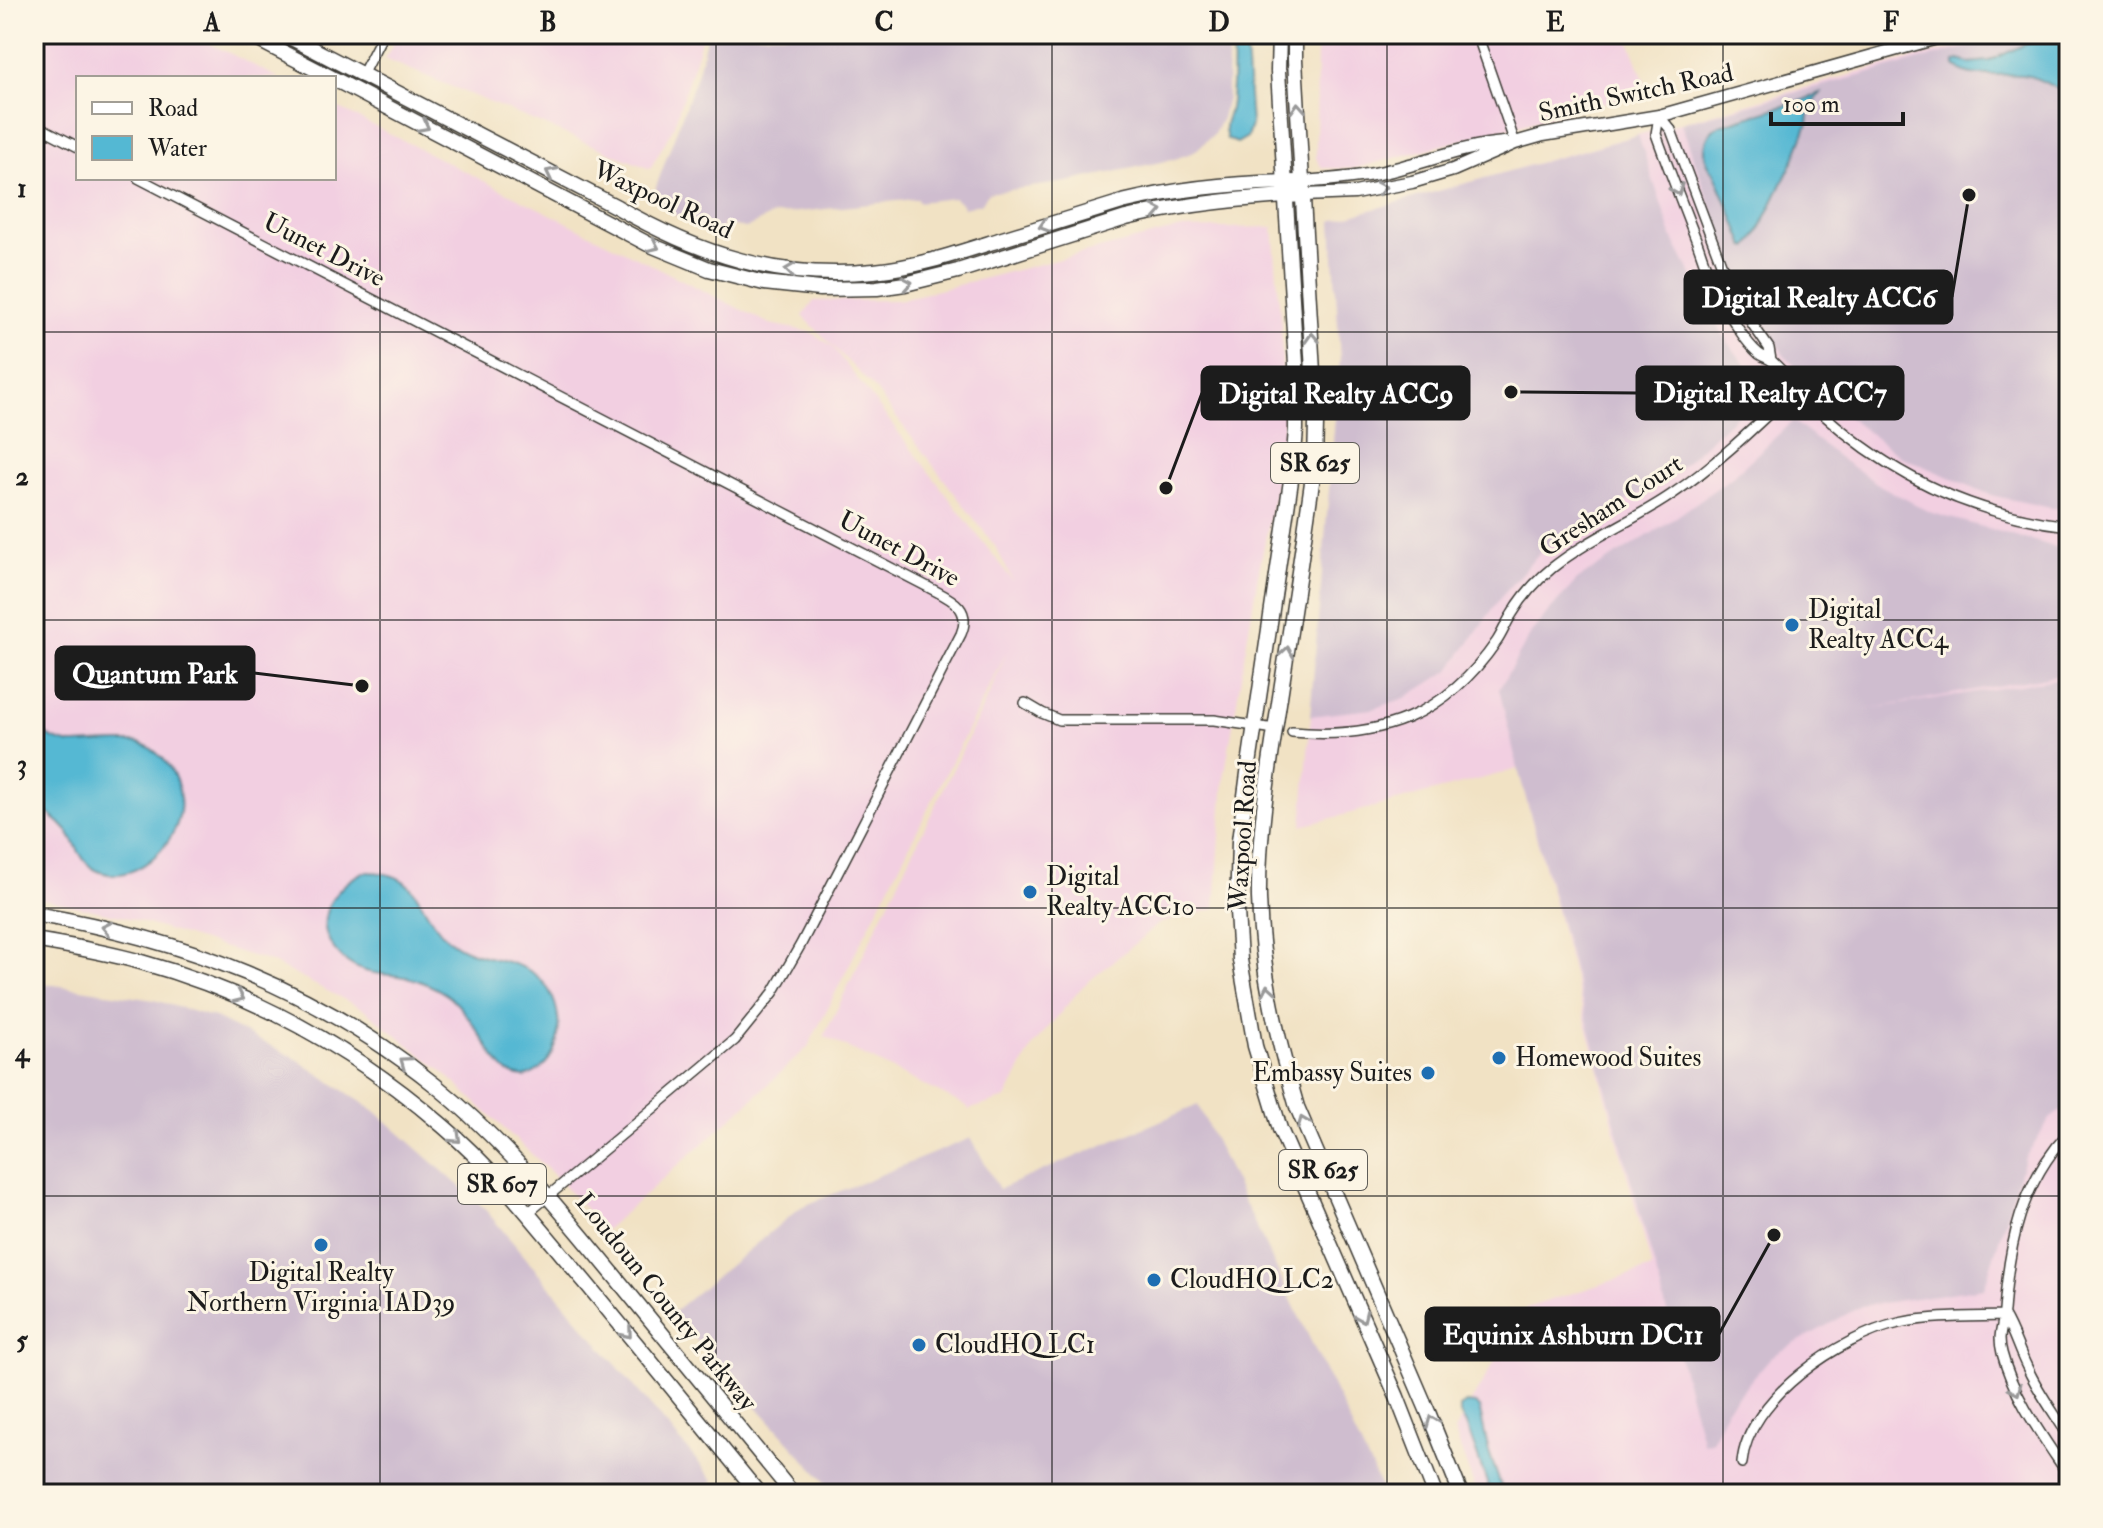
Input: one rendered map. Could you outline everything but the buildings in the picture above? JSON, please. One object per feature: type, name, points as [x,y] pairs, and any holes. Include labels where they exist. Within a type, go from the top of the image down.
[{"type":"main road","name":"Waxpool Road","points":[[247,34],[329,76]]},
{"type":"main road","name":"Waxpool Road","points":[[284,34],[655,229],[740,261],[794,271],[848,273],[902,267],[953,255],[1150,195],[1194,189],[1303,189],[1315,382],[1315,462],[1268,772],[1259,875],[1266,981],[1273,1020],[1297,1107],[1461,1494]]},
{"type":"main road","name":"SR 625","points":[[1279,34],[1278,71],[1285,189]]},
{"type":"main road","name":"SR 625","points":[[1295,34],[1303,189]]},
{"type":"main road","name":"Waxpool Road","points":[[336,80],[660,249],[736,277],[792,287],[848,289],[905,284],[958,271],[1153,211],[1285,189]]},
{"type":"main road","name":"Waxpool Road","points":[[1285,189],[1296,364],[1296,429],[1292,480],[1239,841],[1240,960],[1254,1042],[1284,1140],[1397,1397],[1435,1494]]},
{"type":"main road","name":"Loudoun County Parkway","points":[[34,914],[111,929],[179,947],[264,980],[370,1038],[436,1085],[496,1139],[548,1196],[793,1494]]},
{"type":"main road","name":"Loudoun County Parkway","points":[[34,940],[86,949],[173,972],[244,999],[314,1034],[382,1078],[435,1119],[474,1155],[528,1213],[759,1494]]},
{"type":"street","points":[[355,90],[383,34]]},
{"type":"street","points":[[1477,34],[1515,143]]},
{"type":"street","name":"Smith Switch Road","points":[[1303,189],[1355,193],[1412,182],[1453,170],[1515,143],[1543,135],[1659,116],[1951,34]]},
{"type":"street","points":[[1659,116],[1656,134],[1715,289],[1755,350],[1771,360],[1824,415],[1896,468],[1934,489],[1985,510],[2069,526]]},
{"type":"street","points":[[1659,116],[1671,130],[1728,282],[1769,348],[1771,360]]},
{"type":"street","points":[[34,124],[76,146]]},
{"type":"street","name":"Uunet Drive","points":[[142,180],[928,587],[955,602],[963,613],[965,621],[961,634],[773,993],[735,1040],[528,1213]]},
{"type":"street","name":"Gresham Court","points":[[1292,732],[1337,734],[1367,730],[1395,723],[1445,697],[1482,661],[1520,601],[1540,579],[1567,557],[1670,496],[1707,469],[1796,388]]},
{"type":"street","points":[[1025,703],[1059,720],[1214,720],[1275,729]]},
{"type":"street","points":[[2069,1132],[2037,1175],[2021,1212],[2009,1258],[2004,1316],[1998,1336],[2011,1380],[2024,1408],[2069,1476]]},
{"type":"street","points":[[2004,1316],[2030,1374],[2069,1437]]},
{"type":"street","points":[[1742,1463],[1743,1447],[1769,1405],[1808,1367],[1827,1354],[1862,1336],[1898,1323],[2004,1316]]},
{"type":"shaded area","points":[[42,34],[191,34],[275,76],[76,76],[76,180],[336,180],[336,107],[770,324],[811,332],[832,346],[1013,581],[995,546],[873,387],[803,316],[814,301],[899,300],[1178,229],[1273,227],[1281,326],[1284,448],[1258,575],[1224,778],[1215,909],[1160,923],[1083,986],[1032,1047],[1006,1098],[968,1110],[968,1107],[824,1036],[1007,652],[808,1047],[605,1230],[551,1172],[443,1072],[365,1010],[268,961],[125,917],[34,897],[34,51]]},
{"type":"shaded area","points":[[398,34],[703,34],[673,128],[650,169],[385,59]]},
{"type":"shaded area","points":[[707,34],[1228,34],[1227,98],[1214,134],[1194,152],[1175,159],[1067,182],[988,193],[982,203],[964,208],[953,198],[918,202],[914,199],[772,215],[746,228],[723,224],[719,234],[668,212],[660,205],[656,194],[698,72]]},
{"type":"shaded area","points":[[1317,34],[1627,34],[1648,91],[1353,169],[1322,168],[1316,158]]},
{"type":"shaded area","points":[[2011,34],[2069,34],[2069,1494],[1477,1494],[1454,1431],[1526,1308],[1652,1268],[1518,769],[1302,826],[1340,359],[1332,221],[1875,68]]},
{"type":"shaded area","points":[[2018,34],[2069,34],[2069,509],[1991,495],[1900,456],[1838,410],[1784,355],[1734,270],[1681,123]]},
{"type":"shaded area","points":[[1638,135],[1673,239],[1723,335],[1748,369],[1752,401],[1673,474],[1542,550],[1503,594],[1450,670],[1405,698],[1372,709],[1310,716],[1340,359],[1332,221]]},
{"type":"shaded area","points":[[1793,421],[1881,486],[1932,513],[2059,548],[2069,547],[2069,673],[1858,711],[2069,677],[2069,1104],[2050,1119],[2024,1159],[1984,1288],[1861,1306],[1771,1357],[1727,1408],[1712,1441],[1703,1443],[1518,769],[1499,689],[1533,630],[1577,580],[1665,525],[1731,478]]},
{"type":"shaded area","points":[[34,982],[154,1000],[215,1018],[293,1057],[375,1111],[483,1207],[714,1481],[684,1494],[34,1494]]},
{"type":"shaded area","points":[[1198,1105],[1384,1494],[836,1494],[672,1313],[801,1207],[971,1138],[999,1189]]},
{"type":"water","points":[[1232,34],[1245,34],[1251,125],[1247,137],[1237,143],[1227,139],[1225,127],[1232,92]]},
{"type":"water","points":[[2058,34],[2069,34],[2069,95],[2029,76],[1971,74],[1955,66],[1959,60],[1969,63],[1989,61]]},
{"type":"water","points":[[1820,93],[1810,107],[1808,123],[1795,157],[1755,239],[1748,247],[1745,246],[1707,161],[1707,141],[1720,125]]},
{"type":"water","points":[[34,722],[46,734],[60,741],[72,744],[139,743],[159,755],[174,776],[180,799],[177,824],[161,850],[150,860],[124,873],[110,874],[91,867],[63,827],[34,804]]},
{"type":"water","points":[[363,872],[383,873],[407,884],[437,927],[457,946],[512,963],[533,973],[545,984],[553,998],[558,1030],[556,1045],[539,1070],[524,1077],[506,1071],[462,1009],[440,990],[411,978],[362,970],[341,957],[327,935],[327,910],[339,890]]},
{"type":"water","points":[[1466,1403],[1479,1407],[1489,1452],[1501,1486],[1542,1494],[1491,1494],[1460,1414],[1460,1407]]},
{"type":"place","name":"Digital Realty ACC6","points":[[1969,195]]},
{"type":"place","name":"Digital Realty ACC7","points":[[1511,392]]},
{"type":"place","name":"Digital Realty ACC9","points":[[1166,488]]},
{"type":"place","name":"Digital Realty ACC4","points":[[1792,625]]},
{"type":"place","name":"Quantum Park","points":[[362,686]]},
{"type":"place","name":"Digital Realty ACC10","points":[[1030,892]]},
{"type":"place","name":"Homewood Suites","points":[[1499,1058]]},
{"type":"place","name":"Embassy Suites","points":[[1428,1073]]},
{"type":"place","name":"Equinix Ashburn DC11","points":[[1774,1235]]},
{"type":"place","name":"Digital Realty Northern Virginia IAD39","points":[[321,1245]]},
{"type":"place","name":"CloudHQ LC2","points":[[1154,1280]]},
{"type":"place","name":"CloudHQ LC1","points":[[919,1345]]}]
